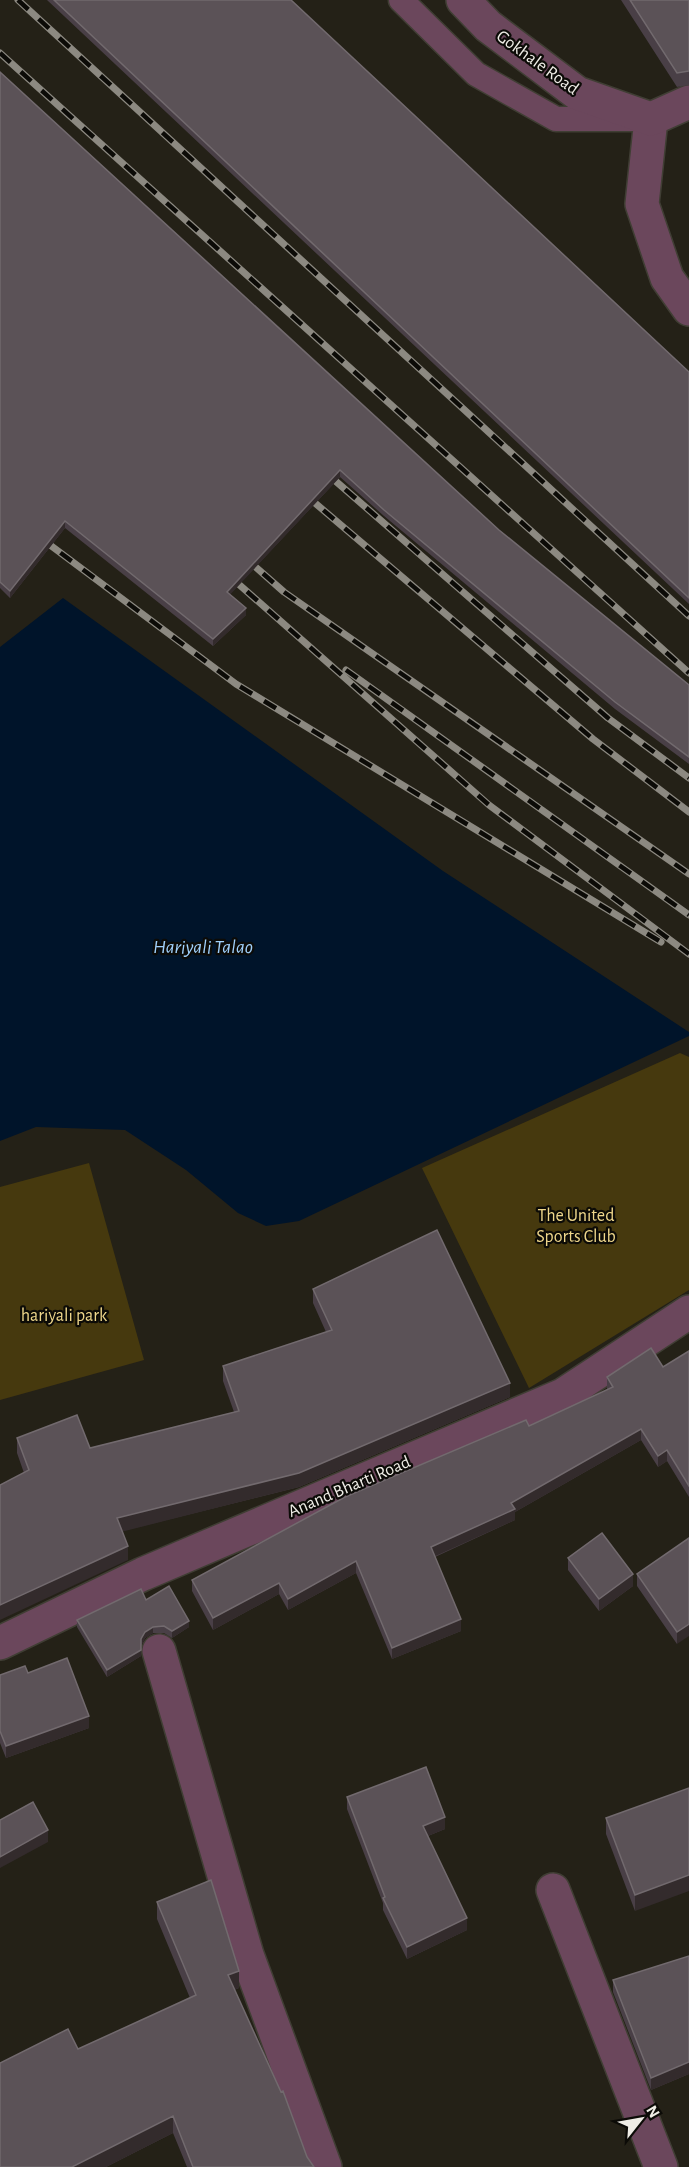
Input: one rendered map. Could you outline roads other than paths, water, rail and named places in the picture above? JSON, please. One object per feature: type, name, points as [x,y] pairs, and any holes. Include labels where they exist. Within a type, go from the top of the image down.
[{"type":"street","name":"Gokhale Road","points":[[463,0],[488,26],[577,93],[651,119]]},
{"type":"street","points":[[689,102],[651,119],[642,204],[667,278],[689,309]]},
{"type":"street","name":"Anand Bharti Road","points":[[0,1643],[143,1574],[562,1395],[689,1312]]},
{"type":"street","points":[[159,1651],[247,1955],[325,2167]]},
{"type":"street","points":[[553,1890],[662,2167]]},
{"type":"lane","points":[[401,0],[476,74],[555,119],[651,119]]},
{"type":"water","name":"Hariyali Talao","points":[[63,598],[443,871],[689,1032],[689,1036],[299,1221],[266,1226],[238,1213],[186,1170],[125,1130],[36,1127],[0,1141],[0,647]]},
{"type":"railway","points":[[18,0],[689,616]]},
{"type":"railway","points":[[0,53],[689,673]]},
{"type":"railway","points":[[324,471],[608,718],[689,778]]},
{"type":"railway","points":[[302,492],[593,739],[689,812]]},
{"type":"railway","points":[[38,536],[236,684],[661,942]]},
{"type":"railway","points":[[242,555],[284,592],[689,874]]},
{"type":"railway","points":[[226,573],[489,805],[689,954]]},
{"type":"railway","points":[[346,670],[689,915]]},
{"type":"park label","name":"The United Sports Club","points":[[576,1225]]},
{"type":"park label","name":"hariyali park","points":[[64,1315]]}]
